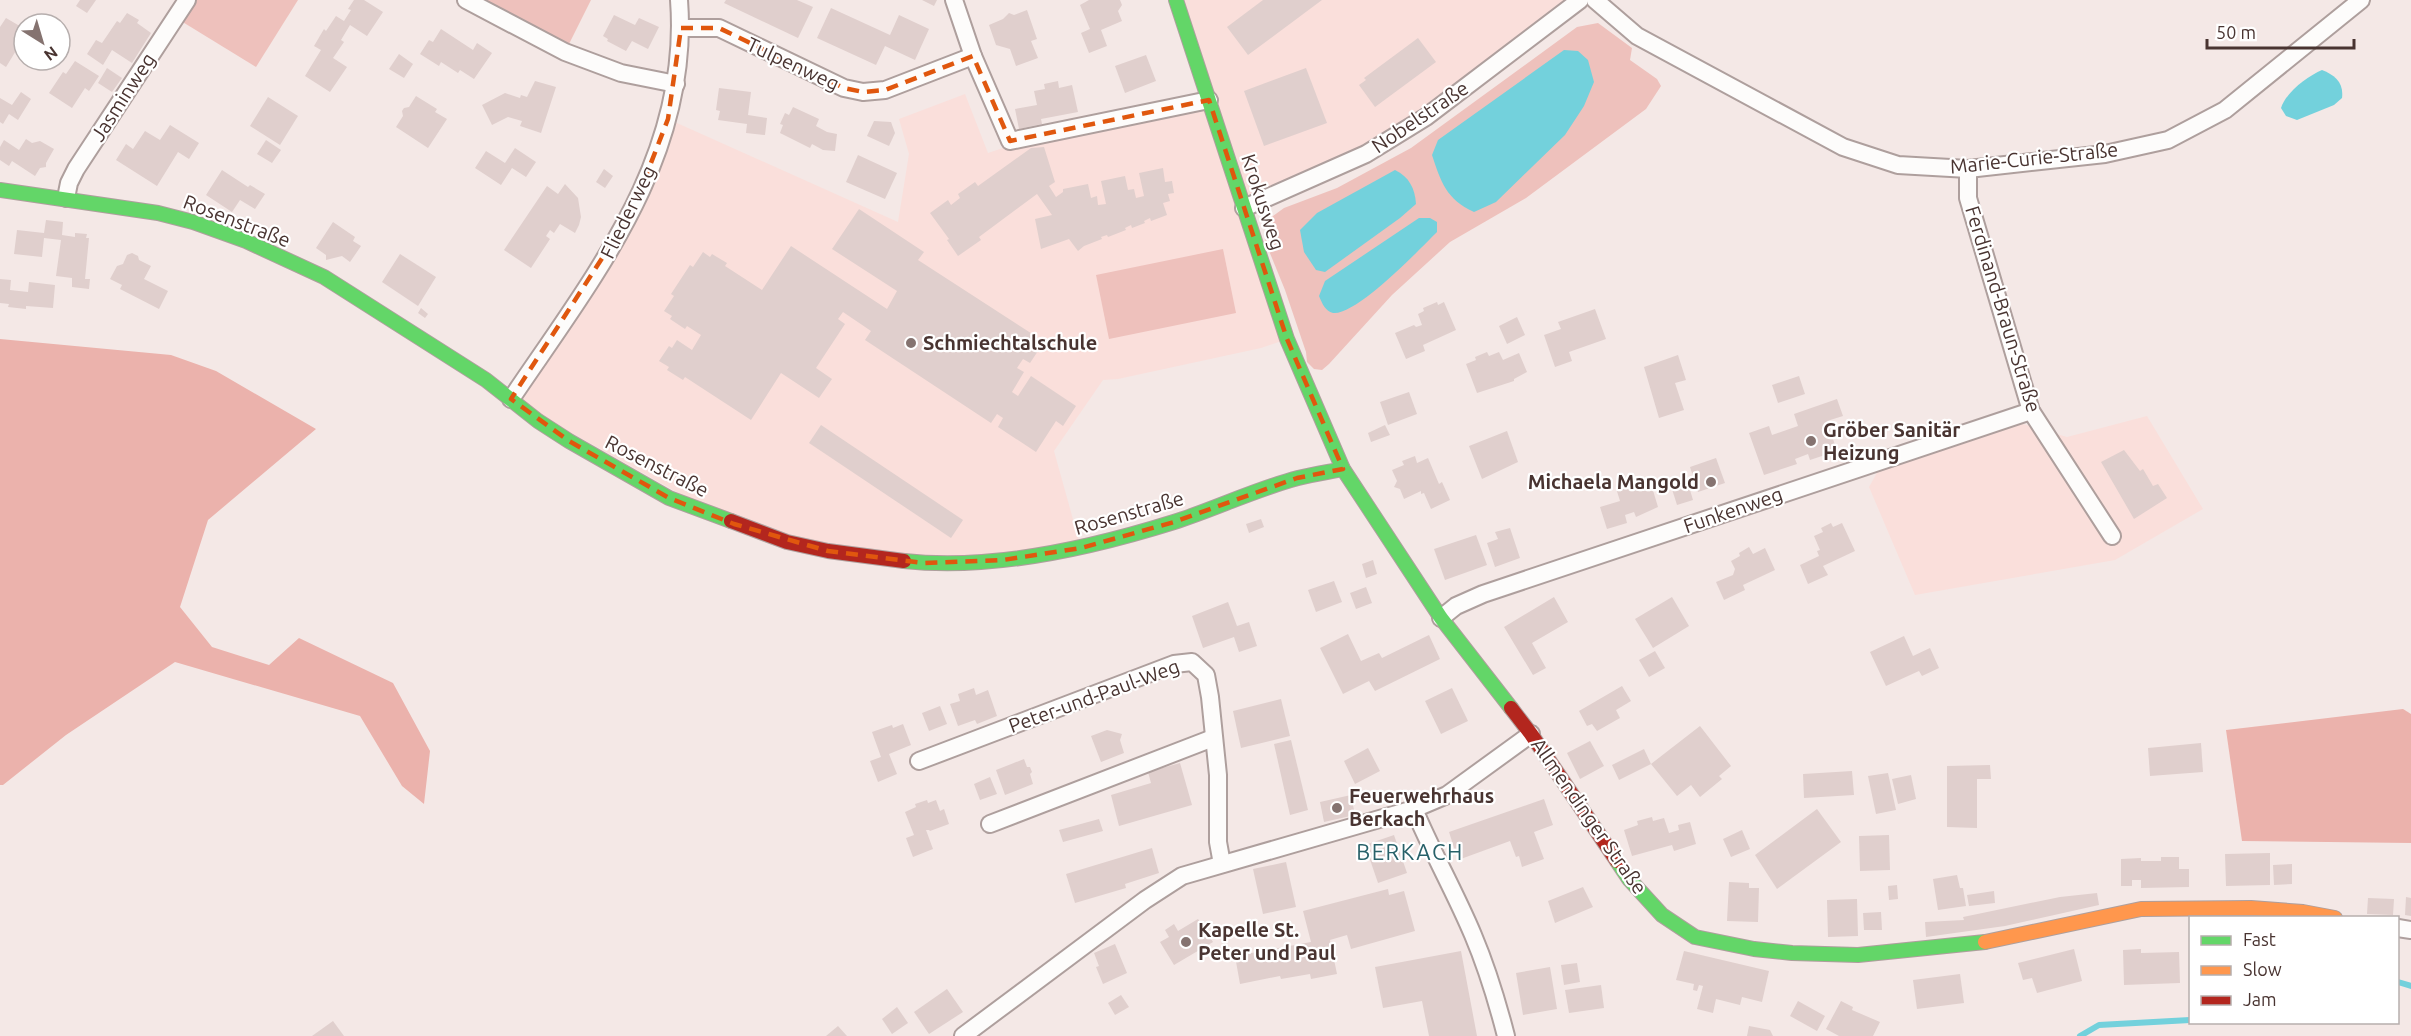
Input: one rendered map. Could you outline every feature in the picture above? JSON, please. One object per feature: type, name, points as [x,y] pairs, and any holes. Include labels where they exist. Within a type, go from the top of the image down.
[{"type":"street","name":"Jasminweg","points":[[66,198],[69,183],[76,169],[187,0]]},
{"type":"street","points":[[466,0],[565,52],[621,73],[676,84]]},
{"type":"street","name":"Fliederweg","points":[[511,399],[615,244],[647,179],[668,119],[676,84],[681,28],[679,0]]},
{"type":"street","points":[[954,0],[973,56],[1010,141],[1209,100]]},
{"type":"street","name":"Krokusweg","points":[[1176,0],[1287,339],[1319,414]]},
{"type":"street","name":"Nobelstraße","points":[[1244,208],[1366,154],[1426,117],[1580,0]]},
{"type":"street","name":"Marie-Curie-Straße","points":[[1596,0],[1637,36],[1843,147],[1898,165],[1968,169],[2104,154],[2168,140],[2225,110],[2361,0]]},
{"type":"street","name":"Tulpenweg","points":[[681,28],[719,28],[840,87],[863,92],[885,90],[973,56]]},
{"type":"street","name":"Ferdinand-Braun-Straße","points":[[1968,169],[1968,198],[2031,411],[2112,536]]},
{"type":"street","name":"Rosenstraße","points":[[0,190],[158,213],[193,222],[246,241],[324,277],[428,341],[511,399],[538,421],[669,498],[787,542],[828,551],[924,563],[1003,560],[1081,548],[1174,522],[1297,478],[1343,469]]},
{"type":"street","name":"Funkenweg","points":[[1441,618],[1456,606],[1483,594],[2031,411]]},
{"type":"street","name":"Allmendinger Straße","points":[[1319,414],[1343,469],[1441,618],[1531,734],[1629,879],[1662,915],[1695,937],[1754,949],[1792,953],[1858,955],[1981,943],[2141,909],[2251,908],[2324,916]]},
{"type":"street","name":"Peter-und-Paul-Weg","points":[[919,761],[1183,662],[1192,662],[1206,675],[1210,697],[1218,775],[1218,842],[1222,864]]},
{"type":"street","points":[[963,1036],[1145,900],[1182,876],[1414,809],[1447,795],[1531,734]]},
{"type":"street","points":[[990,824],[1213,738]]},
{"type":"street","points":[[1414,809],[1430,847],[1473,932],[1490,976],[1506,1036]]},
{"type":"highlighted area","points":[[681,28],[719,28],[844,88],[863,92],[885,90],[973,56],[1010,141],[1209,100],[1287,339],[1343,469],[1297,478],[1174,522],[1081,548],[1003,560],[924,563],[828,551],[734,524],[669,498],[569,441],[511,399],[632,212],[668,119]]},
{"type":"shaded area","points":[[194,0],[298,0],[256,67],[181,21]]},
{"type":"shaded area","points":[[466,0],[591,0],[565,52]]},
{"type":"shaded area","name":"Schmiechtalschule","points":[[1176,0],[1580,0],[1426,117],[1244,208],[1287,339],[1261,348],[1118,379],[1103,380],[1054,451],[1081,548],[924,563],[734,524],[511,399],[615,244],[668,119],[898,222],[909,154],[899,119],[965,94],[988,153],[1006,147],[1211,105]]},
{"type":"shaded area","points":[[1598,23],[1632,48],[1630,60],[1657,79],[1661,86],[1646,109],[1526,198],[1450,242],[1392,295],[1329,364],[1322,370],[1314,369],[1307,362],[1306,352],[1285,290],[1265,241],[1267,227],[1273,216],[1284,208],[1337,188],[1411,148],[1577,27]]},
{"type":"shaded area","points":[[1223,249],[1236,313],[1109,339],[1096,275]]},
{"type":"shaded area","points":[[0,339],[171,355],[216,371],[316,429],[208,520],[180,607],[212,647],[269,665],[299,638],[393,683],[430,751],[424,804],[402,786],[360,716],[175,662],[66,735],[3,785],[0,785]]},
{"type":"shaded area","points":[[2147,416],[2203,509],[2115,560],[1915,595],[1869,487],[1878,471],[2023,424],[2067,437]]},
{"type":"shaded area","points":[[2403,709],[2411,714],[2411,843],[2242,841],[2226,730]]},
{"type":"water","points":[[1564,50],[1578,51],[1588,60],[1594,82],[1584,106],[1565,135],[1496,202],[1474,212],[1465,207],[1446,189],[1438,173],[1432,155],[1438,140]]},
{"type":"water","points":[[2322,70],[2338,80],[2342,88],[2342,98],[2334,105],[2297,120],[2286,116],[2281,108],[2288,96],[2304,80]]},
{"type":"water","points":[[1395,170],[1410,184],[1416,204],[1325,272],[1316,270],[1304,252],[1300,230],[1317,213]]},
{"type":"water","points":[[1419,218],[1430,218],[1437,222],[1437,232],[1417,252],[1357,304],[1333,313],[1326,309],[1319,296],[1325,281]]},
{"type":"building","points":[[80,0],[96,0],[87,13],[76,6]]},
{"type":"building","points":[[354,0],[364,0],[383,12],[367,36],[350,25],[341,40],[344,42],[333,58],[347,67],[330,92],[305,76],[321,50],[314,46],[324,29],[326,31],[336,16],[344,21]]},
{"type":"building","points":[[726,0],[797,0],[813,7],[798,38],[724,3]]},
{"type":"building","points":[[922,0],[937,0],[934,6]]},
{"type":"building","points":[[1089,0],[1120,0],[1122,5],[1118,11],[1122,21],[1101,30],[1107,46],[1089,53],[1081,33],[1090,29],[1080,5]]},
{"type":"building","points":[[1263,0],[1322,0],[1248,55],[1227,27]]},
{"type":"building","points":[[831,8],[890,35],[899,15],[929,29],[915,60],[885,46],[876,65],[817,38]]},
{"type":"building","points":[[1027,10],[1037,39],[1031,41],[1038,58],[1016,66],[1010,49],[996,45],[989,25],[1003,19],[1009,13],[1014,15]]},
{"type":"building","points":[[127,13],[139,20],[137,23],[151,33],[132,63],[112,50],[103,65],[87,54],[96,40],[102,43],[117,21],[120,23]]},
{"type":"building","points":[[614,15],[635,25],[639,18],[659,27],[648,49],[632,41],[626,51],[607,41],[608,39],[603,36]]},
{"type":"building","points":[[6,18],[12,22],[12,57],[6,67],[0,63],[0,27]]},
{"type":"building","points":[[441,29],[473,50],[477,43],[492,53],[474,79],[460,70],[458,73],[441,62],[439,66],[420,54],[429,40],[433,42]]},
{"type":"building","points":[[1418,38],[1436,62],[1375,107],[1359,85],[1366,80],[1364,78]]},
{"type":"building","points":[[399,54],[413,64],[404,78],[389,69]]},
{"type":"building","points":[[1146,55],[1156,81],[1125,93],[1115,66]]},
{"type":"building","points":[[75,61],[99,76],[89,91],[85,88],[72,108],[49,93],[63,72],[66,74],[72,72]]},
{"type":"building","points":[[107,68],[122,78],[112,92],[98,83]]},
{"type":"building","points":[[1306,68],[1327,123],[1264,146],[1244,91]]},
{"type":"building","points":[[535,81],[556,87],[541,133],[520,126],[522,121],[508,117],[492,125],[482,105],[505,93],[520,98],[521,95],[527,97]]},
{"type":"building","points":[[1058,81],[1059,88],[1072,85],[1078,112],[1041,119],[1042,124],[1019,129],[1015,109],[1037,105],[1034,91],[1045,89],[1044,84]]},
{"type":"building","points":[[719,88],[751,92],[748,115],[767,118],[765,135],[746,133],[747,124],[718,120],[720,111],[716,110]]},
{"type":"building","points":[[21,92],[31,99],[18,120],[9,114],[3,124],[0,122],[0,98],[12,105]]},
{"type":"building","points":[[416,96],[437,109],[435,112],[447,119],[428,148],[396,127],[403,116],[402,111],[409,107]]},
{"type":"building","points":[[268,97],[298,116],[280,145],[250,126]]},
{"type":"building","points":[[793,107],[819,119],[816,126],[837,134],[835,151],[823,150],[812,144],[810,148],[780,133],[783,125],[780,124],[785,113],[789,115]]},
{"type":"building","points":[[874,121],[891,122],[895,133],[889,146],[867,136]]},
{"type":"building","points":[[170,125],[199,143],[189,159],[178,152],[157,186],[116,160],[126,144],[133,149],[145,131],[160,140]]},
{"type":"building","points":[[26,139],[32,143],[40,141],[54,149],[46,167],[40,168],[35,176],[12,161],[9,166],[0,160],[0,147],[4,140],[19,150]]},
{"type":"building","points":[[266,140],[281,150],[272,163],[257,154]]},
{"type":"building","points":[[1044,147],[1055,182],[1049,186],[1056,197],[1063,192],[1063,189],[1088,184],[1091,198],[1097,196],[1098,205],[1106,204],[1101,181],[1125,176],[1128,190],[1134,189],[1136,198],[1144,196],[1139,173],[1163,168],[1165,182],[1172,181],[1174,193],[1168,194],[1170,201],[1163,203],[1167,215],[1151,221],[1150,218],[1144,221],[1145,223],[1132,228],[1131,225],[1125,228],[1126,230],[1108,237],[1107,235],[1101,237],[1102,239],[1078,251],[1069,239],[1041,249],[1035,219],[1052,215],[1037,194],[979,237],[981,240],[958,256],[930,213],[948,200],[951,205],[960,198],[958,194],[975,182],[978,186],[1031,148]]},
{"type":"building","points":[[515,148],[536,162],[526,177],[512,168],[501,185],[475,168],[486,151],[505,163]]},
{"type":"building","points":[[858,155],[897,173],[885,199],[846,182]]},
{"type":"building","points":[[604,169],[613,176],[605,188],[596,182]]},
{"type":"building","points":[[222,170],[248,187],[250,185],[265,194],[255,209],[240,200],[232,212],[206,195]]},
{"type":"building","points":[[565,184],[578,198],[581,217],[579,225],[575,233],[560,224],[554,233],[550,230],[546,236],[550,239],[531,268],[504,250],[547,186],[558,194]]},
{"type":"building","points":[[859,209],[924,252],[918,260],[1037,337],[1031,346],[1038,351],[1030,363],[1023,359],[1017,368],[1024,372],[1012,392],[1018,396],[1031,376],[1076,406],[1063,426],[1056,421],[1036,452],[998,427],[1003,418],[997,414],[991,423],[865,340],[871,331],[843,312],[838,319],[845,324],[816,368],[832,379],[819,398],[781,373],[751,420],[685,377],[683,380],[667,370],[669,367],[659,361],[669,346],[672,348],[677,340],[692,350],[701,335],[687,326],[685,329],[670,319],[672,316],[664,311],[674,296],[671,294],[690,265],[693,267],[703,252],[710,257],[712,254],[727,263],[725,266],[762,290],[791,246],[887,309],[897,291],[832,249]]},
{"type":"building","points":[[46,220],[63,222],[62,235],[75,237],[75,233],[87,234],[86,238],[89,238],[85,279],[90,279],[89,289],[72,287],[72,278],[56,276],[61,240],[44,238],[42,257],[14,254],[17,230],[44,233]]},
{"type":"building","points":[[333,222],[355,237],[353,241],[361,246],[350,262],[342,256],[326,260],[326,255],[316,248]]},
{"type":"building","points":[[132,253],[138,256],[139,260],[151,266],[144,279],[168,291],[159,309],[120,289],[122,285],[110,279],[117,266],[123,264],[127,255]]},
{"type":"building","points":[[400,254],[436,277],[418,306],[382,282]]},
{"type":"building","points":[[0,279],[11,280],[10,290],[28,292],[29,282],[55,285],[53,308],[26,306],[26,309],[8,307],[9,304],[0,303]]},
{"type":"building","points":[[1437,302],[1438,305],[1444,302],[1456,330],[1423,345],[1425,351],[1406,359],[1395,333],[1414,325],[1416,327],[1422,325],[1418,314],[1424,311],[1423,308]]},
{"type":"building","points":[[421,308],[428,314],[425,318],[418,313]]},
{"type":"building","points":[[1595,309],[1606,339],[1569,352],[1572,361],[1555,367],[1544,335],[1561,329],[1558,322]]},
{"type":"building","points":[[1517,317],[1525,335],[1507,344],[1499,326]]},
{"type":"building","points":[[1487,352],[1489,356],[1499,352],[1503,360],[1519,353],[1527,372],[1514,381],[1477,393],[1466,364]]},
{"type":"building","points":[[1678,355],[1686,380],[1675,383],[1684,410],[1659,418],[1644,367]]},
{"type":"building","points":[[1799,376],[1805,394],[1778,403],[1772,385]]},
{"type":"building","points":[[1409,392],[1417,414],[1388,425],[1380,402]]},
{"type":"building","points":[[1837,399],[1843,416],[1827,421],[1837,451],[1810,460],[1808,454],[1795,459],[1797,464],[1764,475],[1749,433],[1769,426],[1772,435],[1798,426],[1794,414]]},
{"type":"building","points":[[821,425],[963,520],[951,538],[809,443]]},
{"type":"building","points":[[1385,425],[1390,435],[1371,442],[1368,433]]},
{"type":"building","points":[[1507,431],[1518,462],[1482,479],[1469,446]]},
{"type":"building","points":[[2124,450],[2140,471],[2143,469],[2153,486],[2158,484],[2167,498],[2134,519],[2101,462]]},
{"type":"building","points":[[1415,456],[1417,463],[1428,458],[1439,484],[1442,482],[1450,500],[1431,509],[1421,491],[1404,499],[1400,489],[1394,487],[1397,481],[1392,470],[1404,465],[1402,461]]},
{"type":"building","points":[[1716,458],[1725,483],[1698,492],[1690,467]]},
{"type":"building","points":[[1649,477],[1658,507],[1636,517],[1634,512],[1625,515],[1627,523],[1607,529],[1600,507],[1620,501],[1616,488],[1625,485],[1624,482]]},
{"type":"building","points":[[1687,480],[1693,500],[1677,505],[1671,486]]},
{"type":"building","points":[[1261,519],[1264,527],[1249,533],[1246,524]]},
{"type":"building","points":[[1831,523],[1833,527],[1842,523],[1855,551],[1823,566],[1828,575],[1808,584],[1800,565],[1819,556],[1817,551],[1820,550],[1814,536],[1823,532],[1821,528]]},
{"type":"building","points":[[1510,528],[1520,558],[1495,567],[1487,543],[1498,539],[1495,532]]},
{"type":"building","points":[[1476,535],[1487,565],[1445,580],[1434,549]]},
{"type":"building","points":[[1749,547],[1753,554],[1765,548],[1775,570],[1743,585],[1745,590],[1724,600],[1716,582],[1733,575],[1735,569],[1731,561]]},
{"type":"building","points":[[1373,560],[1377,574],[1366,578],[1362,564]]},
{"type":"building","points":[[1334,581],[1342,602],[1316,612],[1308,590]]},
{"type":"building","points":[[1366,587],[1372,603],[1356,609],[1350,593]]},
{"type":"building","points":[[1554,597],[1568,622],[1532,643],[1546,668],[1533,675],[1504,627]]},
{"type":"building","points":[[1672,597],[1689,626],[1653,648],[1635,619]]},
{"type":"building","points":[[1228,602],[1237,626],[1249,622],[1257,646],[1239,652],[1234,637],[1203,648],[1192,616]]},
{"type":"building","points":[[1348,634],[1361,661],[1379,653],[1382,658],[1429,635],[1440,659],[1375,691],[1369,681],[1343,694],[1320,648]]},
{"type":"building","points":[[1904,636],[1913,656],[1930,648],[1939,668],[1922,676],[1919,671],[1886,686],[1870,652]]},
{"type":"building","points":[[1655,651],[1665,668],[1649,677],[1639,660]]},
{"type":"building","points":[[1622,686],[1631,701],[1616,710],[1620,718],[1597,731],[1592,724],[1587,726],[1579,711]]},
{"type":"building","points":[[974,688],[976,695],[988,690],[997,716],[977,724],[975,720],[958,726],[950,704],[960,701],[958,694]]},
{"type":"building","points":[[1452,688],[1468,721],[1441,734],[1425,701]]},
{"type":"building","points":[[1281,699],[1290,736],[1241,748],[1233,711]]},
{"type":"building","points":[[940,706],[947,724],[929,731],[922,713]]},
{"type":"building","points":[[903,724],[911,745],[889,754],[897,774],[878,782],[870,761],[881,757],[872,732]]},
{"type":"building","points":[[1700,726],[1731,766],[1719,776],[1722,779],[1700,797],[1691,785],[1677,796],[1651,764]]},
{"type":"building","points":[[1107,730],[1122,734],[1120,740],[1124,753],[1101,762],[1091,736]]},
{"type":"building","points":[[1291,740],[1308,810],[1290,815],[1274,744]]},
{"type":"building","points":[[1590,741],[1604,766],[1580,779],[1567,753]]},
{"type":"building","points":[[2201,743],[2203,772],[2150,776],[2148,748]]},
{"type":"building","points":[[1368,748],[1380,771],[1355,784],[1344,761]]},
{"type":"building","points":[[1644,749],[1651,764],[1619,780],[1612,765]]},
{"type":"building","points":[[1024,759],[1032,772],[1030,774],[1033,784],[1005,795],[996,770]]},
{"type":"building","points":[[1180,763],[1192,805],[1119,826],[1111,795],[1151,783],[1148,772]]},
{"type":"building","points":[[1990,765],[1991,779],[1977,779],[1977,828],[1947,827],[1947,766]]},
{"type":"building","points":[[1852,771],[1854,795],[1804,798],[1803,774]]},
{"type":"building","points":[[1888,773],[1896,810],[1876,814],[1868,776]]},
{"type":"building","points":[[1911,775],[1916,799],[1898,804],[1892,779]]},
{"type":"building","points":[[990,777],[997,794],[980,800],[974,784]]},
{"type":"building","name":"Feuerwehrhaus Berkach","points":[[1351,795],[1355,815],[1324,822],[1320,802]]},
{"type":"building","points":[[1544,799],[1553,825],[1534,832],[1544,859],[1522,867],[1519,856],[1516,857],[1510,841],[1458,860],[1449,832]]},
{"type":"building","points":[[927,800],[928,803],[936,800],[940,811],[944,809],[949,824],[930,831],[926,830],[933,849],[913,857],[906,838],[914,835],[905,812],[916,807],[915,804]]},
{"type":"building","points":[[1817,809],[1841,842],[1777,889],[1755,855]]},
{"type":"building","points":[[1652,817],[1653,821],[1664,818],[1669,833],[1679,830],[1678,825],[1690,822],[1696,844],[1674,851],[1672,845],[1632,856],[1624,830],[1638,825],[1637,821]]},
{"type":"building","points":[[1099,819],[1103,831],[1063,842],[1059,830]]},
{"type":"building","points":[[1742,830],[1750,849],[1731,857],[1723,839]]},
{"type":"building","points":[[1394,835],[1407,873],[1378,883],[1365,845]]},
{"type":"building","points":[[1889,835],[1890,870],[1860,871],[1859,836]]},
{"type":"building","points":[[1152,848],[1159,873],[1125,884],[1126,888],[1075,903],[1066,874]]},
{"type":"building","points":[[2270,853],[2270,885],[2226,886],[2225,854]]},
{"type":"building","points":[[2161,857],[2179,857],[2179,869],[2189,869],[2189,887],[2141,888],[2141,880],[2132,880],[2132,886],[2121,886],[2121,859],[2141,858],[2141,861],[2161,861]]},
{"type":"building","points":[[1286,862],[1296,907],[1263,914],[1253,869]]},
{"type":"building","points":[[2292,864],[2292,884],[2274,885],[2273,865]]},
{"type":"building","points":[[1957,875],[1960,888],[1963,888],[1966,906],[1938,910],[1933,879]]},
{"type":"building","points":[[1729,882],[1749,883],[1749,888],[1759,888],[1758,922],[1727,921]]},
{"type":"building","points":[[1897,885],[1898,899],[1889,900],[1888,886]]},
{"type":"building","points":[[1583,887],[1593,907],[1555,923],[1548,901]]},
{"type":"building","points":[[1388,889],[1389,895],[1404,891],[1415,931],[1351,949],[1347,935],[1330,940],[1337,974],[1311,979],[1310,974],[1281,979],[1280,976],[1240,984],[1235,956],[1311,942],[1303,911]]},
{"type":"building","points":[[1994,891],[1995,903],[1969,906],[1967,895]]},
{"type":"building","points":[[2097,893],[2099,905],[2005,926],[1926,937],[1925,922],[1964,920],[1963,917],[2060,897]]},
{"type":"building","points":[[2406,897],[2411,898],[2411,916],[2405,915]]},
{"type":"building","points":[[2368,898],[2394,899],[2393,915],[2367,914]]},
{"type":"building","points":[[1857,899],[1858,936],[1828,937],[1827,900]]},
{"type":"building","points":[[1881,912],[1882,930],[1864,930],[1863,913]]},
{"type":"building","name":"Kapelle St. Peter und Paul","points":[[1198,919],[1213,942],[1174,965],[1160,942],[1169,937],[1165,930],[1174,924],[1178,931]]},
{"type":"building","points":[[1115,944],[1127,973],[1103,984],[1096,967],[1099,966],[1094,953]]},
{"type":"building","points":[[2074,949],[2082,981],[2037,993],[2032,978],[2023,980],[2018,963]]},
{"type":"building","points":[[2141,949],[2141,953],[2179,952],[2180,983],[2124,985],[2123,950]]},
{"type":"building","points":[[1461,951],[1477,1036],[1429,1036],[1422,1001],[1383,1008],[1375,967]]},
{"type":"building","points":[[1684,951],[1769,971],[1762,1002],[1742,997],[1740,1005],[1716,999],[1713,1013],[1697,1009],[1703,986],[1699,985],[1697,991],[1693,990],[1694,984],[1676,980]]},
{"type":"building","points":[[1577,963],[1580,982],[1564,985],[1561,965]]},
{"type":"building","points":[[1550,967],[1557,1009],[1523,1015],[1516,973]]},
{"type":"building","points":[[1960,974],[1964,1003],[1917,1009],[1913,980]]},
{"type":"building","points":[[1601,985],[1604,1008],[1569,1013],[1565,990]]},
{"type":"building","points":[[947,989],[963,1012],[929,1034],[914,1012]]},
{"type":"building","points":[[1121,995],[1129,1007],[1115,1015],[1108,1003]]},
{"type":"building","points":[[1798,1001],[1825,1016],[1817,1031],[1790,1016]]},
{"type":"building","points":[[1841,1001],[1853,1007],[1852,1010],[1880,1022],[1873,1036],[1839,1036],[1826,1029]]},
{"type":"building","points":[[897,1007],[908,1023],[892,1034],[882,1019]]},
{"type":"building","points":[[333,1021],[344,1036],[312,1036]]},
{"type":"building","points":[[838,1026],[847,1036],[826,1036]]},
{"type":"building","points":[[1749,1026],[1770,1030],[1773,1036],[1747,1036]]},
{"type":"waterway","points":[[2399,982],[2411,986]]},
{"type":"waterway","points":[[2080,1036],[2099,1025],[2189,1020]]},
{"type":"traffic: fast","points":[[1176,0],[1287,339],[1343,469],[1441,618],[1511,708]]},
{"type":"traffic: fast","points":[[0,190],[158,213],[193,222],[246,241],[324,277],[486,380],[538,421],[569,441],[669,498],[731,521]]},
{"type":"traffic: fast","points":[[904,561],[971,563],[1006,560],[1075,548],[1142,532],[1309,475],[1343,469]]},
{"type":"traffic: fast","points":[[1617,861],[1629,879],[1662,915],[1695,937],[1754,949],[1792,953],[1858,955],[1985,942]]},
{"type":"traffic: slow","points":[[1985,942],[2141,909],[2251,908],[2324,916]]},
{"type":"traffic: jam","points":[[731,521],[787,542],[828,551],[904,561]]},
{"type":"traffic: jam","points":[[1511,708],[1617,861]]},
{"type":"place","name":"Schmiechtalschule","points":[[911,343]]},
{"type":"place","name":"Gröber Sanitär Heizung","points":[[1811,441]]},
{"type":"place","name":"Michaela Mangold","points":[[1711,482]]},
{"type":"place","name":"Feuerwehrhaus Berkach","points":[[1337,808]]},
{"type":"place","name":"Kapelle St. Peter und Paul","points":[[1186,942]]},
{"type":"district","name":"BERKACH","points":[[1410,852]]}]
